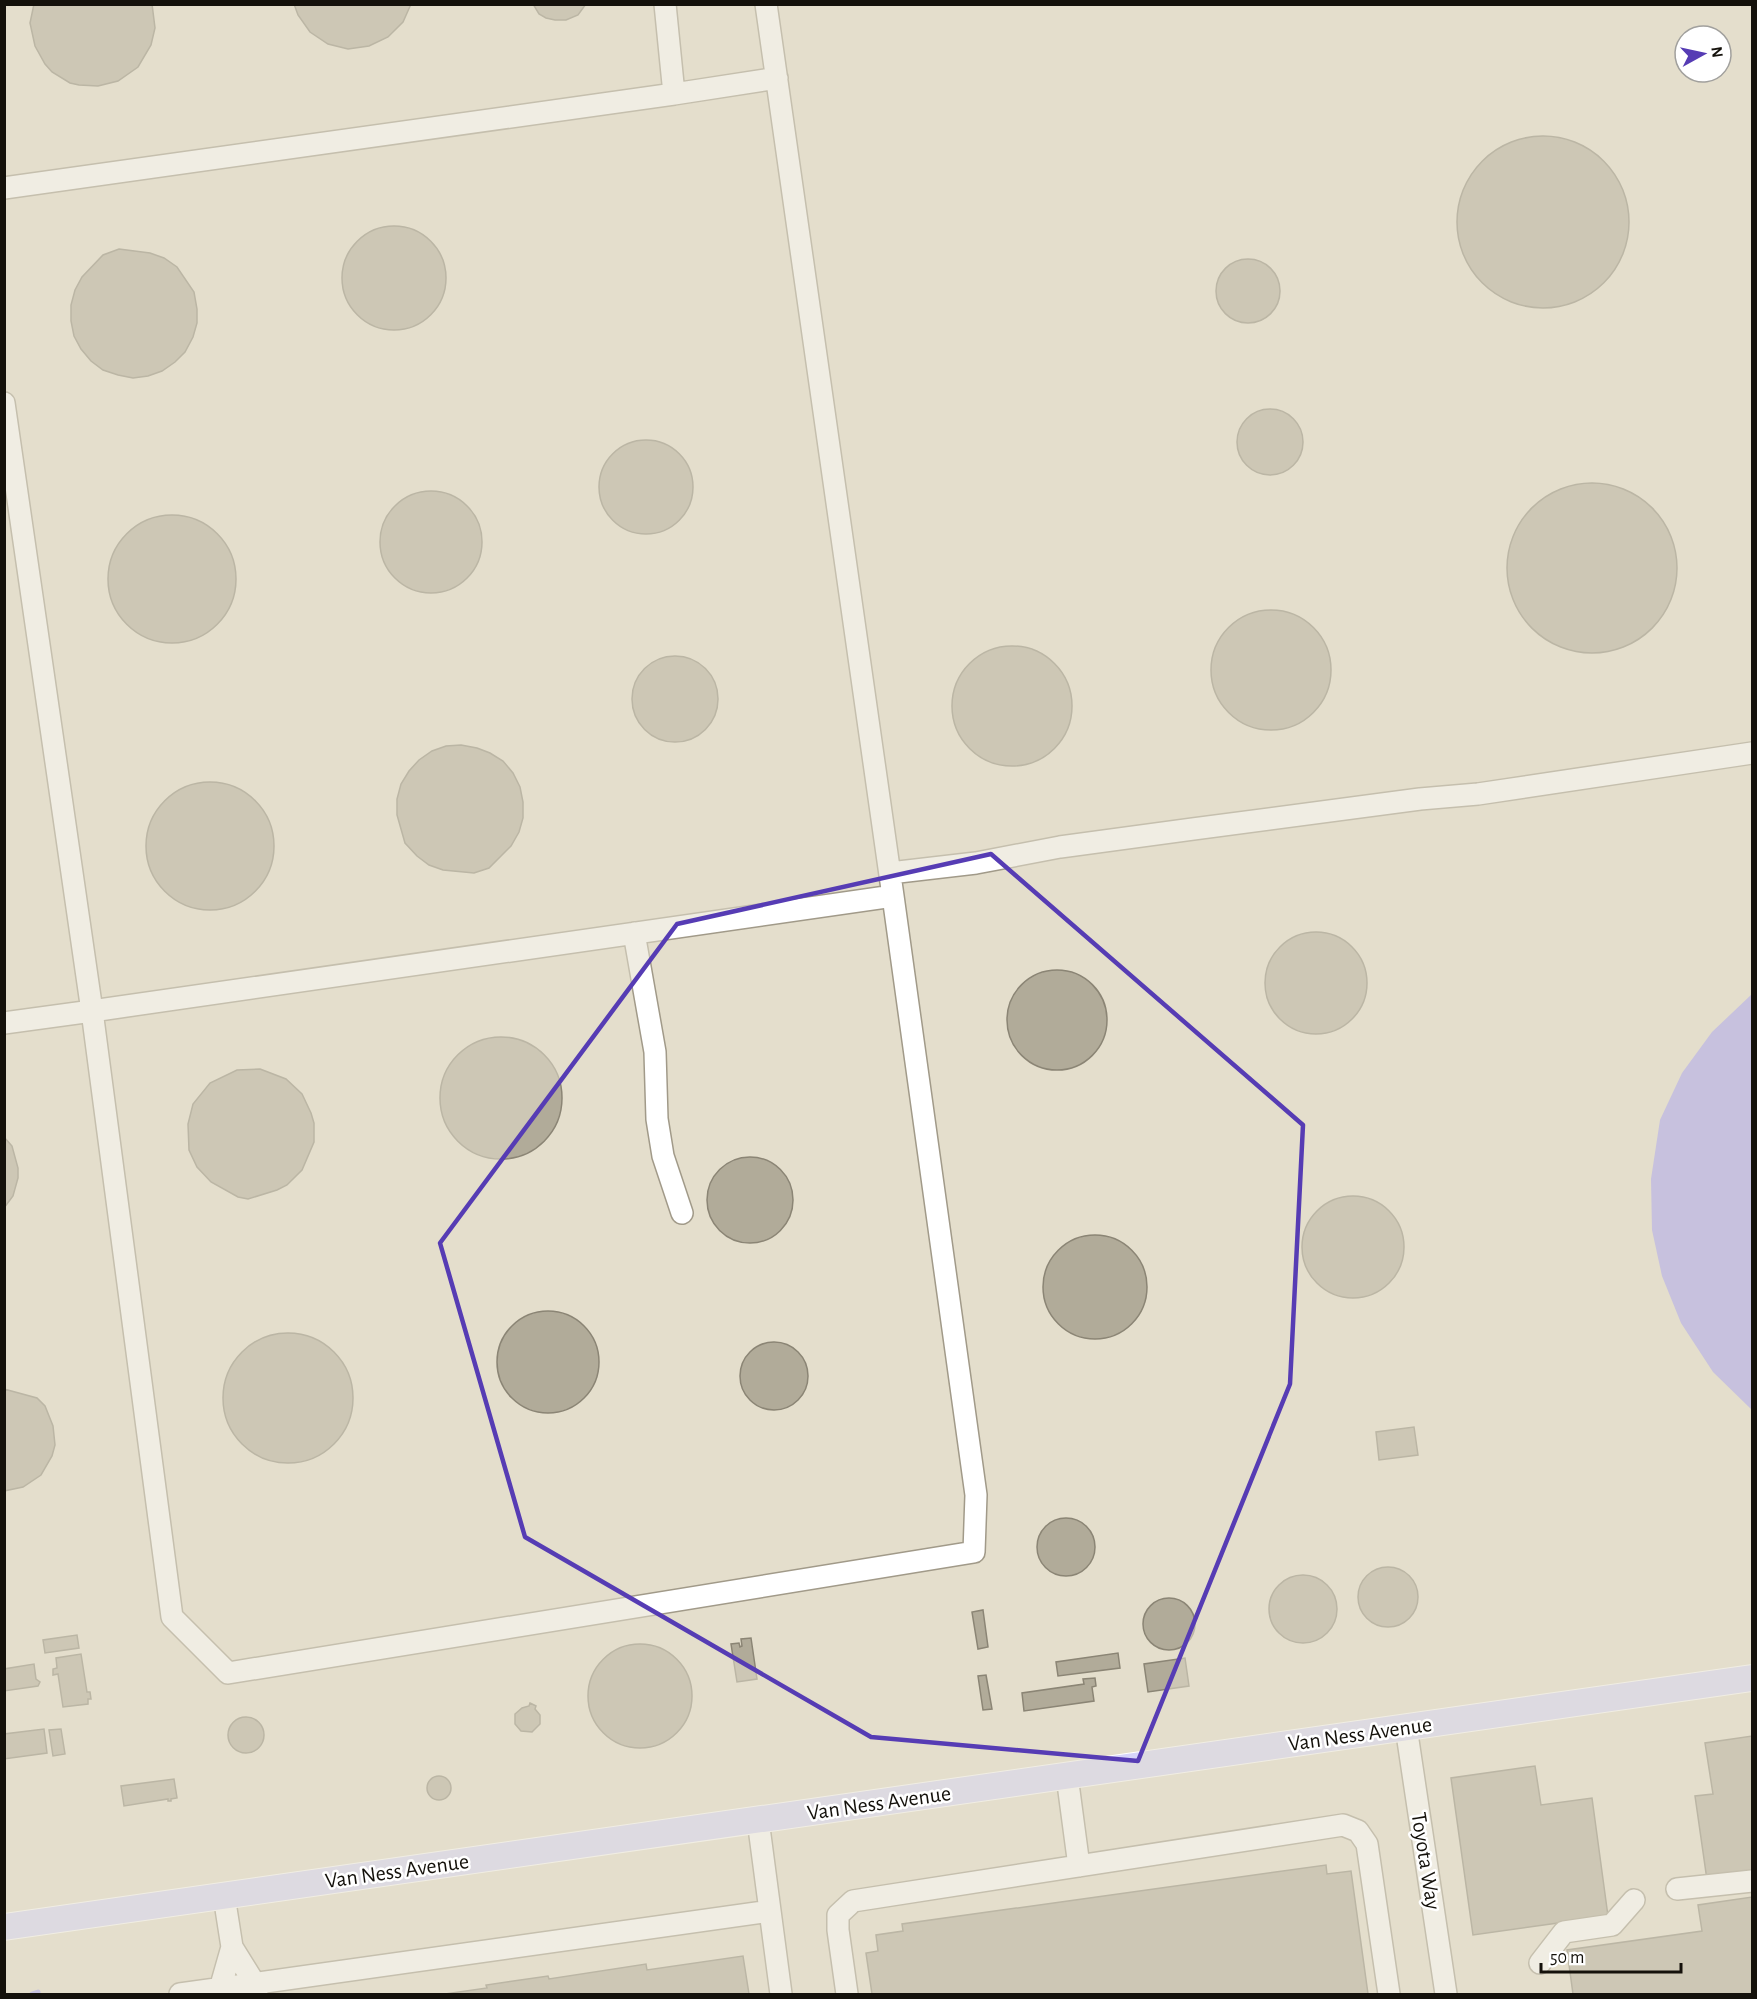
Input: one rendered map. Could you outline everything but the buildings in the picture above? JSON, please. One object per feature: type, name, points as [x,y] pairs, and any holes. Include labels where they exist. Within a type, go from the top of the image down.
[{"type":"main road","name":"Van Ness Avenue","points":[[4,1927],[1752,1678]]},
{"type":"street","points":[[665,4],[674,94]]},
{"type":"street","points":[[4,402],[92,1011],[172,1617],[228,1672],[974,1552],[976,1495],[894,896],[766,4]]},
{"type":"street","points":[[4,188],[777,78]]},
{"type":"street","points":[[890,873],[976,863],[1060,847],[1193,828],[1420,799],[1478,794],[1752,753]]},
{"type":"street","points":[[4,1023],[894,896]]},
{"type":"street","points":[[634,933],[655,1052],[657,1119],[663,1156],[682,1213]]},
{"type":"street","name":"Toyota Way","points":[[1406,1728],[1446,1995]]},
{"type":"street","points":[[1067,1776],[1079,1866]]},
{"type":"street","points":[[758,1820],[781,1995]]},
{"type":"street","points":[[847,1995],[837,1930],[838,1916],[854,1901],[1343,1825],[1358,1831],[1367,1844],[1389,1995]]},
{"type":"street","points":[[1677,1889],[1752,1881]]},
{"type":"street","points":[[225,1896],[232,1947],[256,1989]]},
{"type":"street","points":[[1540,1963],[1564,1932],[1612,1925],[1634,1900]]},
{"type":"street","points":[[180,1995],[256,1989],[770,1911]]},
{"type":"street","points":[[220,1992],[232,1947]]},
{"type":"highlighted area","points":[[991,854],[1303,1125],[1290,1384],[1138,1761],[871,1737],[525,1537],[440,1243],[677,924]]},
{"type":"shaded area","points":[[1752,994],[1752,1410],[1713,1372],[1681,1323],[1662,1276],[1652,1230],[1651,1179],[1660,1120],[1682,1073],[1712,1032]]},
{"type":"waterway","points":[[32,1994],[38,1992]]}]
